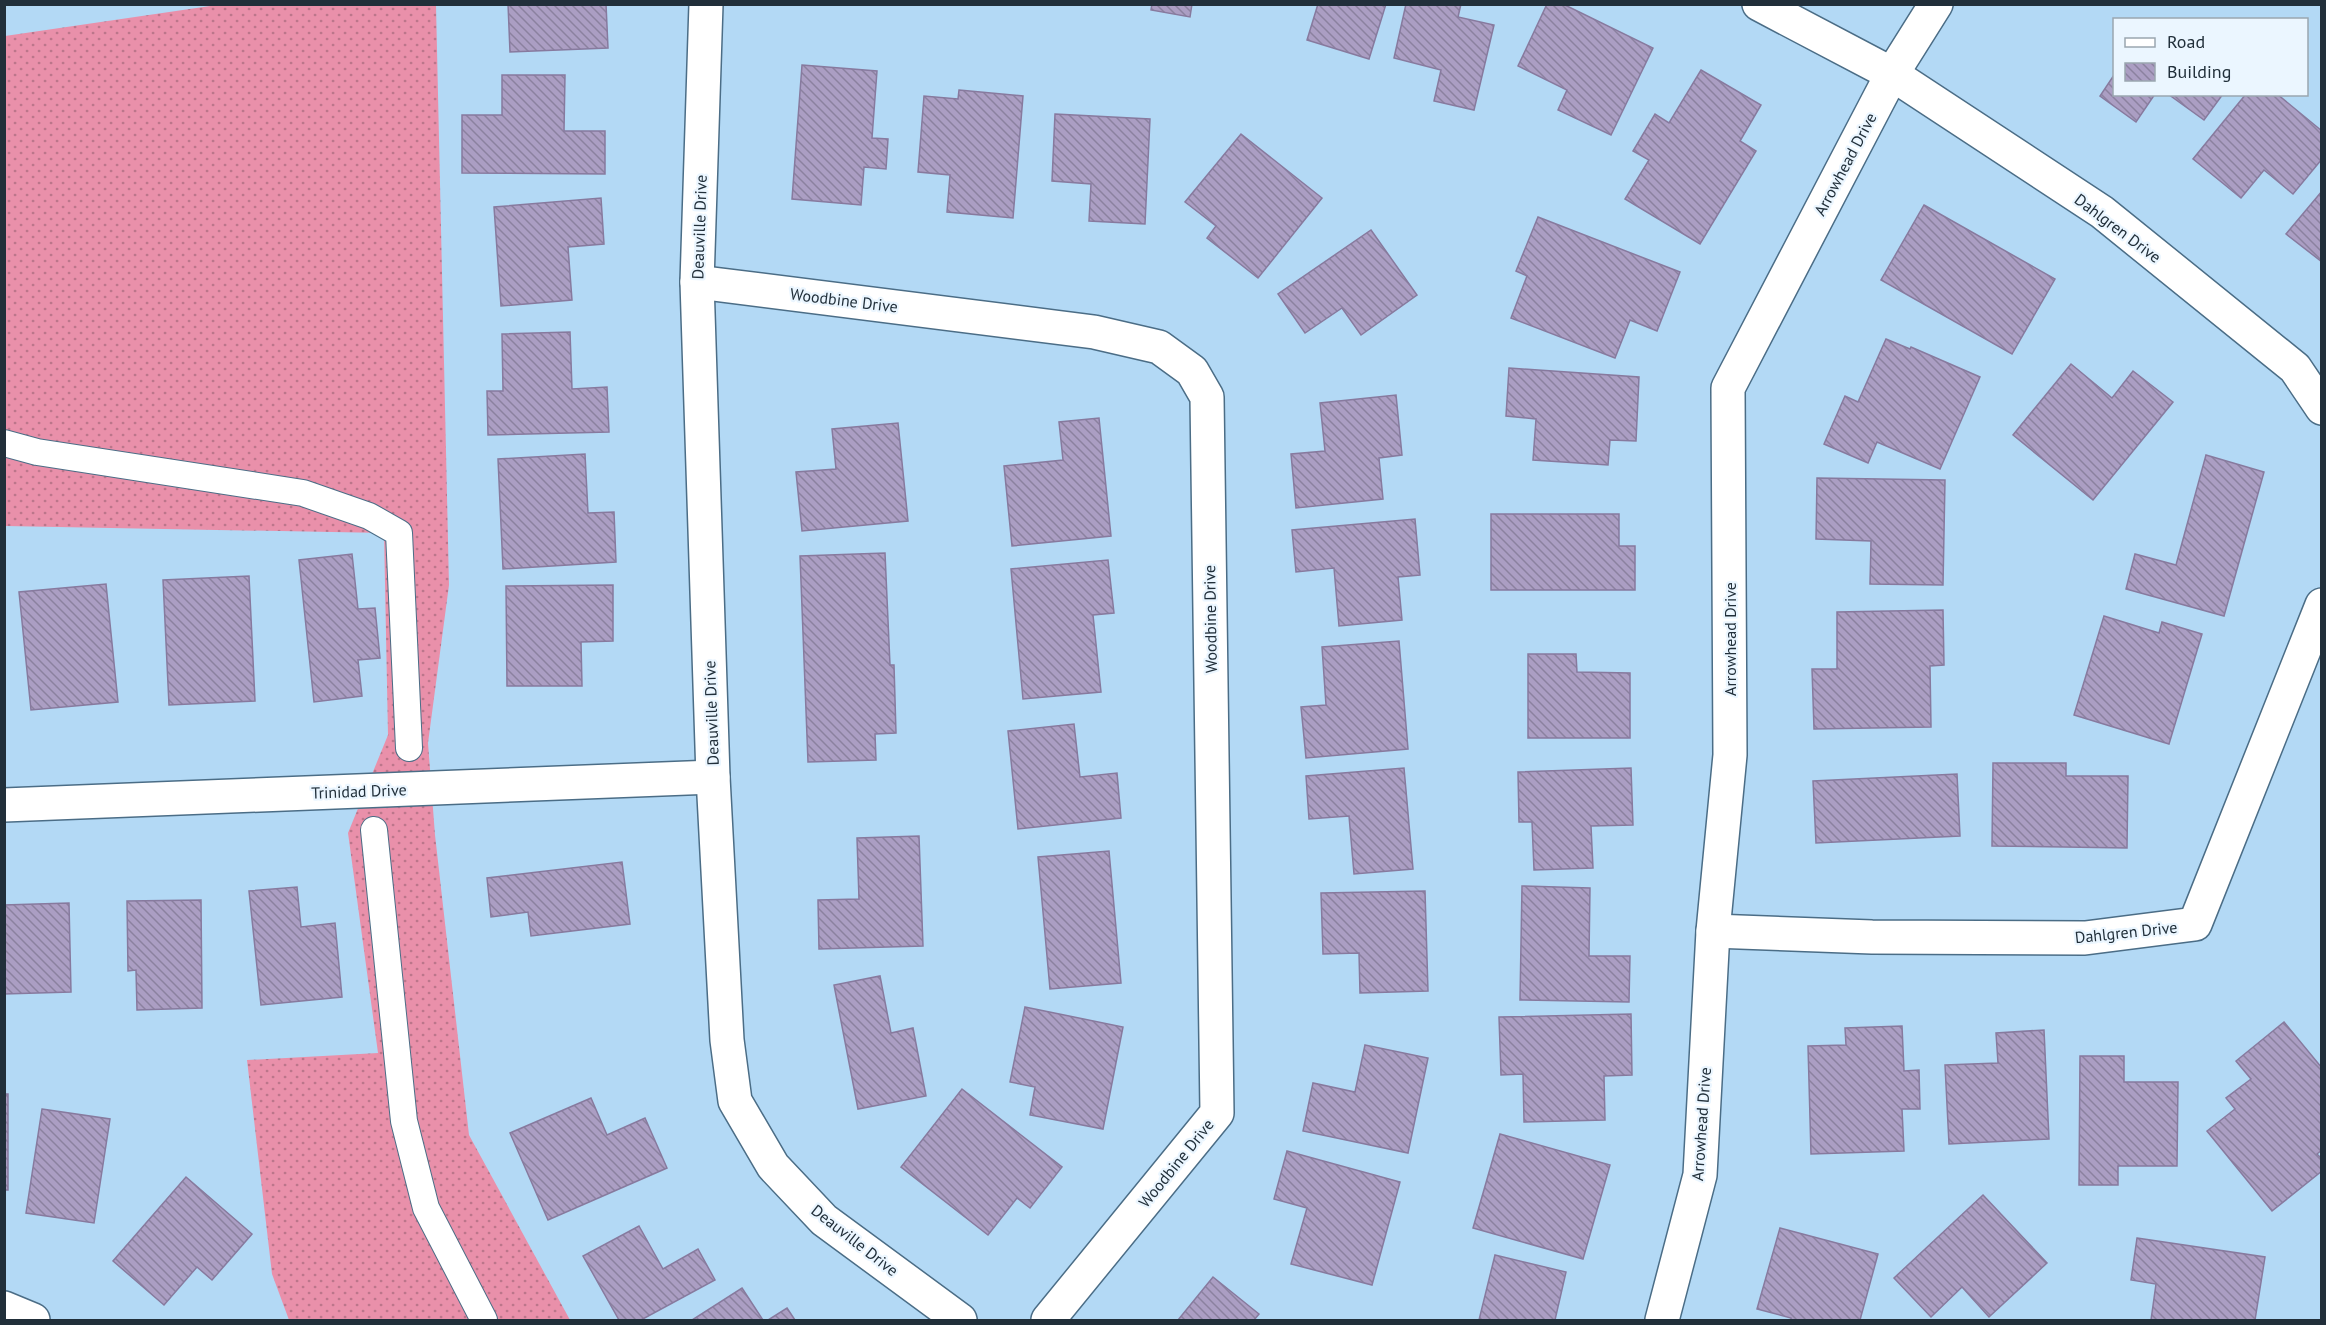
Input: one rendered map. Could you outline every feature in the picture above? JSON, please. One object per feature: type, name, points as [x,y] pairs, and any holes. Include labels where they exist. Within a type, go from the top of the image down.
[{"type":"street","name":"Deauville Drive","points":[[706,4],[697,282],[713,777],[727,1040],[735,1101],[773,1166],[824,1220],[960,1320]]},
{"type":"street","name":"Dahlgren Drive","points":[[1759,4],[1892,74],[2102,212],[2295,368],[2322,408]]},
{"type":"street","name":"Arrowhead Drive","points":[[1662,1320],[1700,1175],[1713,931],[1730,755],[1728,388],[1892,74],[1936,4]]},
{"type":"street","name":"Woodbine Drive","points":[[697,282],[1094,332],[1159,347],[1192,371],[1207,397],[1217,1113],[1048,1320]]},
{"type":"street","name":"Dahlgren Drive","points":[[1713,931],[1872,937],[2085,938],[2195,924],[2322,604]]},
{"type":"street","name":"Trinidad Drive","points":[[4,805],[713,777]]},
{"type":"street","points":[[4,1308],[33,1320]]},
{"type":"lane","points":[[4,443],[37,452],[303,493],[369,516],[399,533],[409,748]]},
{"type":"lane","points":[[374,830],[404,1121],[409,1147],[426,1208],[484,1320]]},
{"type":"shaded area","points":[[217,5],[436,5],[449,585],[428,743],[435,835],[469,1135],[570,1320],[289,1320],[272,1274],[247,1060],[378,1053],[348,833],[388,735],[384,533],[5,526],[5,36]]},
{"type":"building","points":[[508,4],[606,4],[608,48],[510,52]]},
{"type":"building","points":[[1152,4],[1192,4],[1190,17],[1151,10]]},
{"type":"building","points":[[1318,4],[1386,4],[1369,59],[1307,40]]},
{"type":"building","points":[[1406,4],[1461,4],[1458,17],[1494,25],[1474,110],[1434,101],[1441,70],[1394,58]]},
{"type":"building","points":[[1547,4],[1563,4],[1653,48],[1611,135],[1558,110],[1567,90],[1518,66]]},
{"type":"building","points":[[802,65],[877,71],[872,138],[888,139],[886,169],[864,167],[861,205],[792,199]]},
{"type":"building","points":[[1701,70],[1761,105],[1740,141],[1756,151],[1700,244],[1625,199],[1649,160],[1633,151],[1655,114],[1669,123]]},
{"type":"building","points":[[502,75],[565,75],[564,131],[605,131],[605,174],[462,173],[462,115],[502,115]]},
{"type":"building","points":[[2113,76],[2113,96],[2154,96],[2136,122],[2100,96]]},
{"type":"building","points":[[959,90],[1023,96],[1013,218],[947,212],[950,175],[918,172],[924,96],[958,99]]},
{"type":"building","points":[[2171,96],[2222,96],[2204,120]]},
{"type":"building","points":[[2244,96],[2279,96],[2322,131],[2322,159],[2293,194],[2264,170],[2241,198],[2193,159]]},
{"type":"building","points":[[1055,114],[1150,119],[1145,224],[1089,221],[1091,184],[1052,181]]},
{"type":"building","points":[[1241,134],[1322,198],[1258,278],[1207,238],[1216,226],[1185,202]]},
{"type":"building","points":[[2322,191],[2322,262],[2286,234]]},
{"type":"building","points":[[601,198],[604,244],[568,247],[572,300],[501,306],[494,207]]},
{"type":"building","points":[[1924,205],[2055,279],[2012,354],[1881,280]]},
{"type":"building","points":[[1538,217],[1680,272],[1657,331],[1630,320],[1615,358],[1511,318],[1527,276],[1516,271]]},
{"type":"building","points":[[1371,230],[1417,295],[1361,335],[1342,308],[1305,333],[1278,294]]},
{"type":"building","points":[[570,332],[572,389],[607,387],[609,432],[488,435],[487,391],[503,391],[502,334]]},
{"type":"building","points":[[1886,339],[1910,349],[1911,347],[1980,377],[1940,469],[1877,442],[1868,463],[1824,444],[1845,396],[1858,402]]},
{"type":"building","points":[[2071,364],[2112,398],[2133,371],[2173,402],[2093,500],[2013,435]]},
{"type":"building","points":[[1509,368],[1639,377],[1636,441],[1610,440],[1608,465],[1533,460],[1536,419],[1506,416]]},
{"type":"building","points":[[1396,395],[1402,455],[1379,458],[1383,499],[1296,508],[1291,454],[1325,451],[1320,403]]},
{"type":"building","points":[[1099,418],[1111,536],[1012,546],[1004,466],[1063,460],[1059,422]]},
{"type":"building","points":[[898,423],[908,521],[802,531],[796,472],[836,469],[832,429]]},
{"type":"building","points":[[585,454],[588,513],[614,512],[616,562],[503,569],[498,459]]},
{"type":"building","points":[[2206,455],[2264,472],[2224,616],[2126,589],[2135,554],[2176,565]]},
{"type":"building","points":[[1817,478],[1945,480],[1943,585],[1870,584],[1871,541],[1816,539]]},
{"type":"building","points":[[1491,514],[1619,514],[1619,546],[1635,546],[1635,590],[1491,590]]},
{"type":"building","points":[[1415,519],[1420,575],[1398,577],[1402,620],[1339,626],[1334,568],[1296,572],[1292,530]]},
{"type":"building","points":[[885,553],[890,665],[894,665],[896,733],[875,734],[876,760],[808,762],[800,556]]},
{"type":"building","points":[[352,554],[358,609],[375,608],[380,658],[358,660],[362,696],[314,702],[299,560]]},
{"type":"building","points":[[1108,560],[1114,613],[1093,615],[1101,692],[1023,699],[1011,569]]},
{"type":"building","points":[[249,576],[255,701],[169,705],[163,580]]},
{"type":"building","points":[[106,584],[118,702],[31,710],[19,592]]},
{"type":"building","points":[[613,585],[613,641],[581,642],[582,686],[507,686],[506,586]]},
{"type":"building","points":[[1943,610],[1944,665],[1930,666],[1931,727],[1814,729],[1812,669],[1837,669],[1837,612]]},
{"type":"building","points":[[2104,616],[2159,633],[2162,622],[2202,634],[2169,744],[2074,715]]},
{"type":"building","points":[[1399,641],[1408,749],[1306,758],[1301,707],[1326,705],[1322,647]]},
{"type":"building","points":[[1528,654],[1576,654],[1577,672],[1630,673],[1630,738],[1528,738]]},
{"type":"building","points":[[1074,724],[1080,777],[1117,773],[1121,818],[1018,829],[1008,731]]},
{"type":"building","points":[[1993,763],[2066,763],[2066,776],[2128,776],[2127,848],[1992,846]]},
{"type":"building","points":[[1404,768],[1413,869],[1354,874],[1349,816],[1309,819],[1306,776]]},
{"type":"building","points":[[1631,768],[1633,825],[1591,826],[1593,868],[1534,870],[1532,822],[1519,822],[1518,772]]},
{"type":"building","points":[[1957,774],[1960,836],[1816,843],[1813,781]]},
{"type":"building","points":[[919,836],[923,946],[819,949],[818,900],[859,899],[857,838]]},
{"type":"building","points":[[1109,851],[1121,983],[1050,989],[1038,857]]},
{"type":"building","points":[[622,862],[630,924],[531,936],[528,912],[491,917],[487,878]]},
{"type":"building","points":[[1522,886],[1590,888],[1589,956],[1630,956],[1629,1002],[1520,1000]]},
{"type":"building","points":[[297,887],[301,927],[335,923],[342,997],[261,1005],[249,891]]},
{"type":"building","points":[[1425,891],[1428,991],[1360,993],[1359,953],[1323,954],[1321,893]]},
{"type":"building","points":[[201,900],[202,1008],[137,1010],[136,970],[128,971],[127,901]]},
{"type":"building","points":[[69,903],[71,992],[4,994],[4,905]]},
{"type":"building","points":[[880,976],[891,1033],[913,1028],[926,1096],[858,1109],[834,985]]},
{"type":"building","points":[[1025,1007],[1123,1027],[1103,1129],[1030,1115],[1035,1087],[1010,1082]]},
{"type":"building","points":[[1631,1014],[1632,1075],[1604,1076],[1605,1120],[1524,1122],[1523,1074],[1501,1075],[1499,1017]]},
{"type":"building","points":[[2284,1022],[2322,1068],[2322,1150],[2317,1154],[2322,1159],[2322,1171],[2272,1211],[2207,1131],[2235,1109],[2226,1098],[2251,1079],[2236,1061]]},
{"type":"building","points":[[1902,1026],[1904,1071],[1919,1070],[1920,1109],[1902,1109],[1904,1151],[1811,1154],[1808,1046],[1846,1045],[1845,1028]]},
{"type":"building","points":[[2044,1030],[2049,1139],[1949,1144],[1945,1065],[1998,1063],[1996,1033]]},
{"type":"building","points":[[1365,1045],[1428,1058],[1408,1153],[1303,1131],[1313,1083],[1355,1092]]},
{"type":"building","points":[[2080,1056],[2124,1056],[2124,1082],[2178,1082],[2177,1166],[2118,1166],[2118,1185],[2079,1185]]},
{"type":"building","points":[[962,1089],[1062,1167],[1030,1208],[1017,1198],[988,1235],[901,1167]]},
{"type":"building","points":[[4,1094],[8,1094],[8,1190],[4,1190]]},
{"type":"building","points":[[591,1098],[607,1135],[645,1118],[667,1168],[548,1220],[510,1133]]},
{"type":"building","points":[[42,1109],[110,1119],[94,1223],[26,1213]]},
{"type":"building","points":[[1500,1134],[1610,1165],[1583,1259],[1473,1228]]},
{"type":"building","points":[[1287,1151],[1400,1182],[1372,1285],[1291,1264],[1307,1208],[1274,1199]]},
{"type":"building","points":[[186,1177],[252,1234],[212,1280],[197,1267],[164,1305],[113,1261]]},
{"type":"building","points":[[1983,1195],[2047,1263],[1989,1317],[1962,1287],[1931,1317],[1894,1278]]},
{"type":"building","points":[[639,1226],[663,1269],[698,1249],[715,1280],[641,1320],[619,1320],[583,1256]]},
{"type":"building","points":[[1780,1228],[1878,1254],[1860,1320],[1791,1320],[1791,1318],[1757,1309]]},
{"type":"building","points":[[2137,1238],[2265,1257],[2255,1320],[2151,1320],[2156,1284],[2131,1280]]},
{"type":"building","points":[[1495,1255],[1566,1272],[1555,1320],[1479,1320]]},
{"type":"building","points":[[1213,1277],[1259,1314],[1254,1320],[1178,1320]]},
{"type":"building","points":[[742,1288],[763,1320],[692,1320]]},
{"type":"building","points":[[787,1308],[795,1320],[768,1320]]}]
